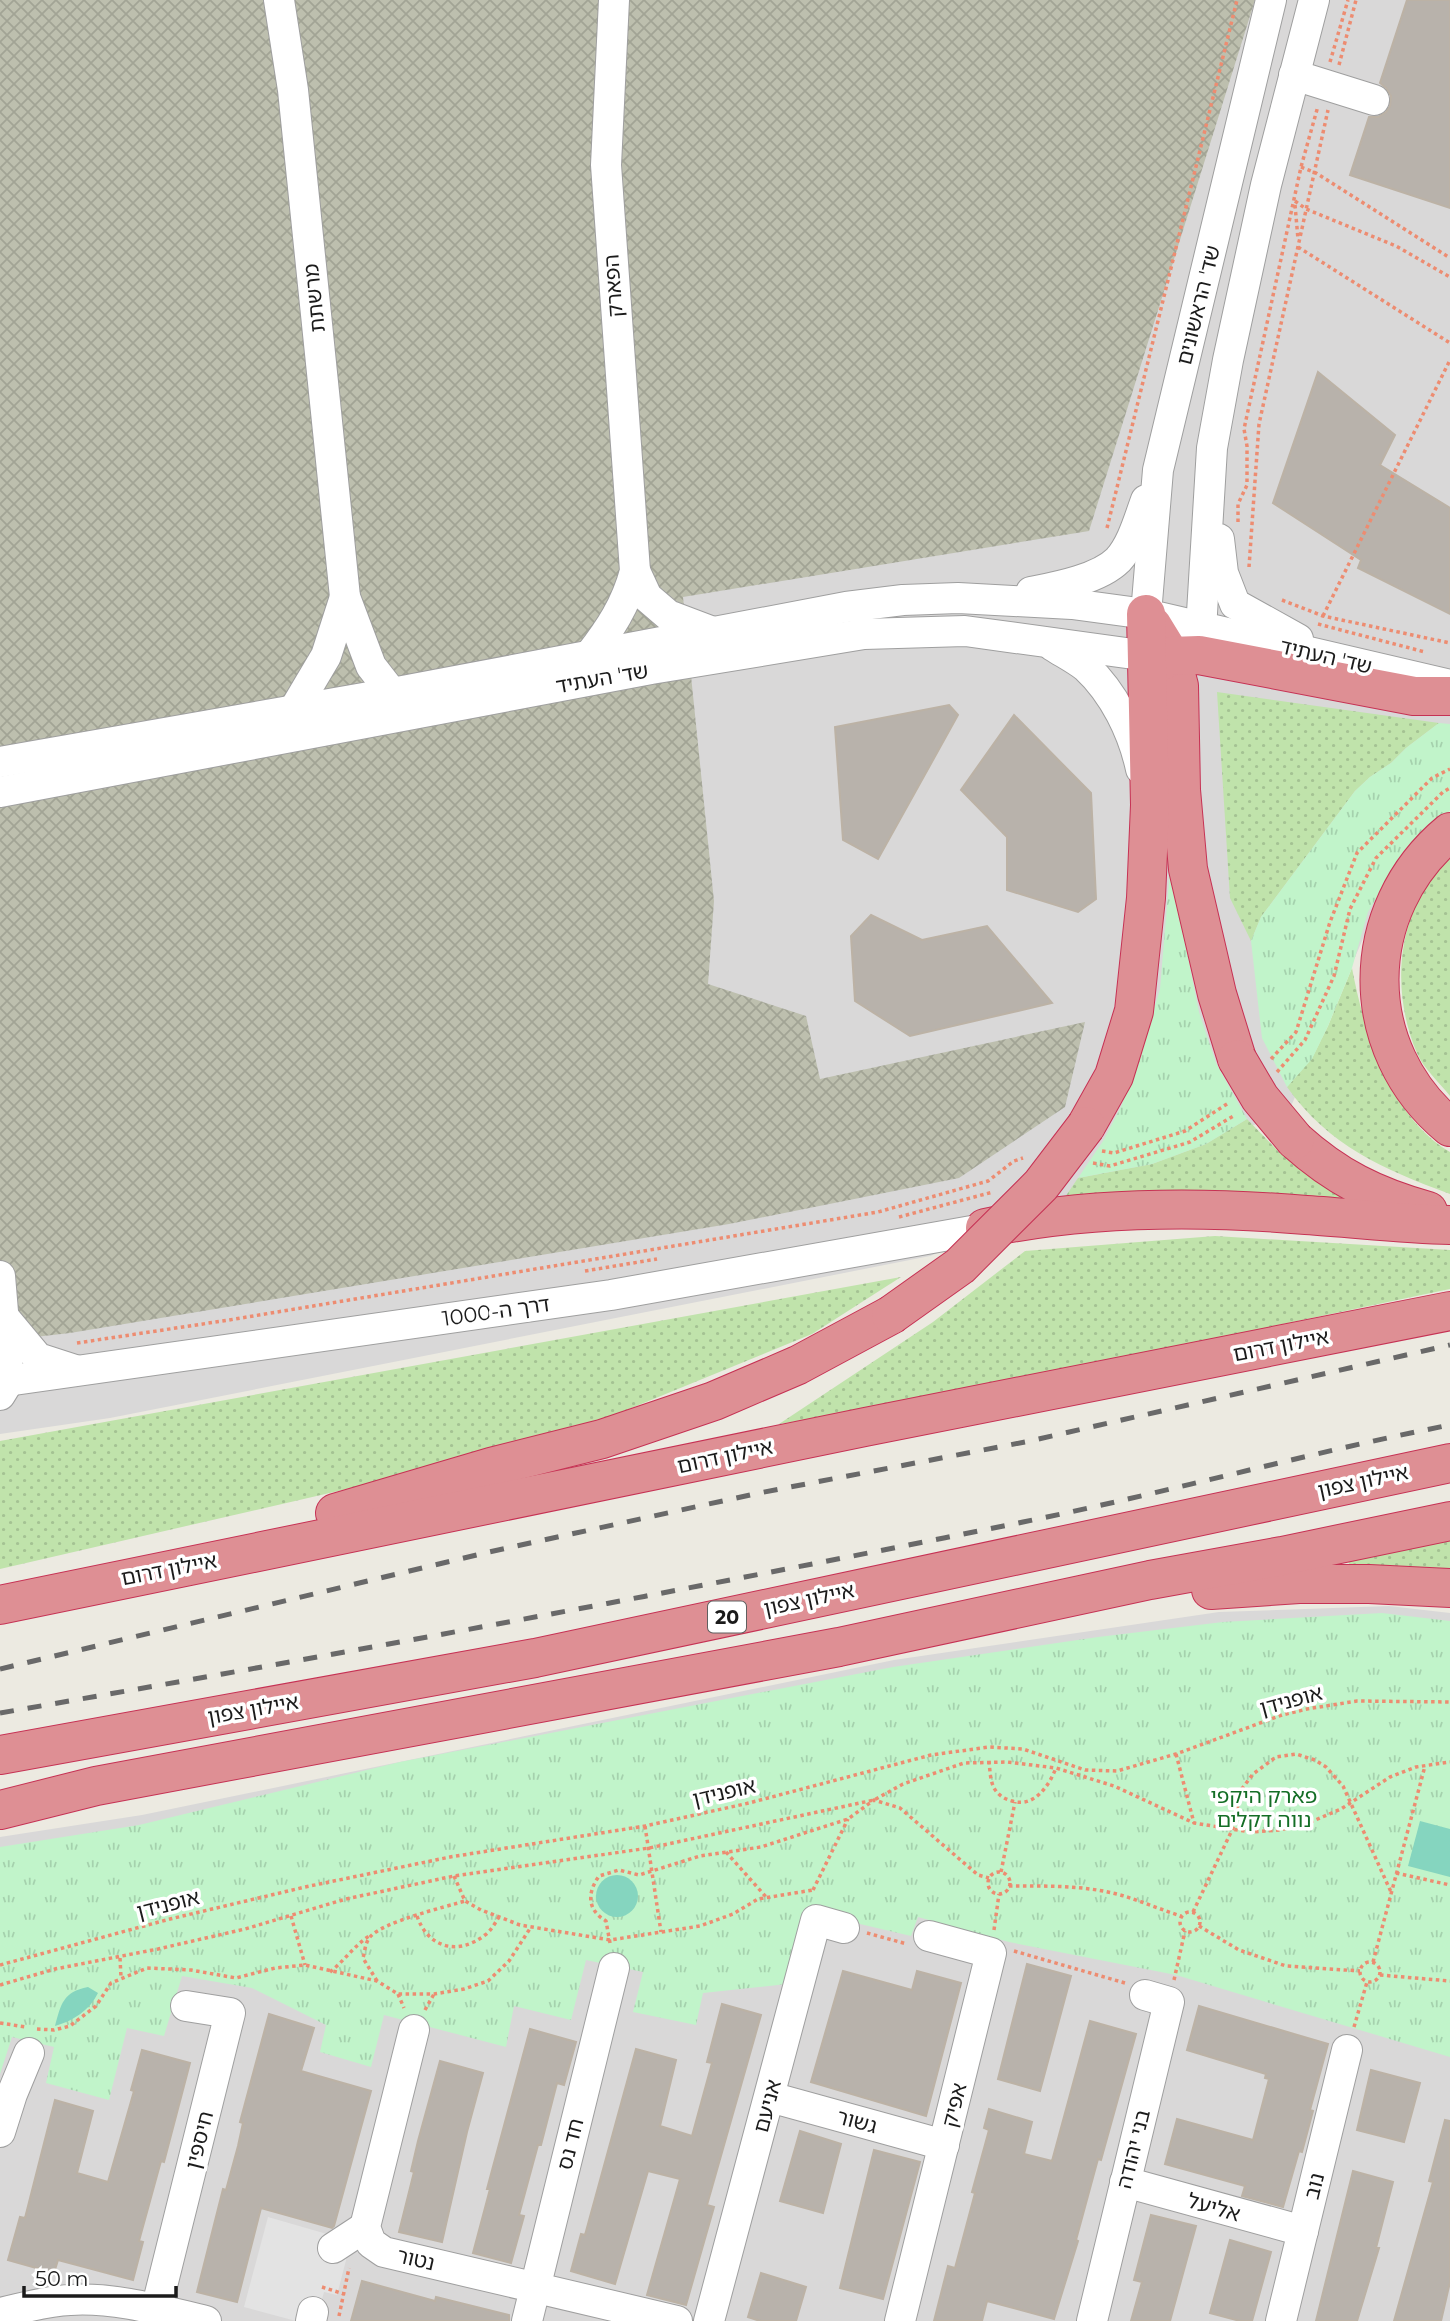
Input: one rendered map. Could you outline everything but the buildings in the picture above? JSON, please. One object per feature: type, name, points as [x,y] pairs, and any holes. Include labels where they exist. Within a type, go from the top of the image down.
[{"type":"highway","points":[[1146,614],[1172,652],[1217,994],[1246,1073],[1260,1098],[1295,1140],[1318,1160],[1359,1187],[1450,1217]]},
{"type":"highway","points":[[1172,652],[1414,696],[1450,696]]},
{"type":"highway","points":[[95,1584],[491,1467],[602,1439],[714,1401],[797,1365],[891,1315],[960,1266],[1041,1185],[1089,1145],[1114,1076],[1134,1011],[1146,898],[1150,805],[1172,652]]},
{"type":"highway","points":[[1450,832],[1421,860],[1395,904],[1381,952],[1379,979],[1387,1037],[1398,1063],[1413,1089],[1434,1114],[1450,1127]]},
{"type":"highway","points":[[983,1228],[1036,1217],[1126,1211],[1224,1211],[1450,1225]]},
{"type":"highway","name":"איילון דרום","points":[[0,1605],[865,1427],[1450,1311]]},
{"type":"highway","name":"איילון צפון","points":[[0,1755],[535,1658],[1450,1463]]},
{"type":"highway","points":[[839,1647],[1136,1583],[1450,1521]]},
{"type":"highway","points":[[0,1810],[96,1786],[839,1647],[1160,1594],[1299,1584],[1450,1588]]},
{"type":"highway","points":[[0,1797],[96,1786]]},
{"type":"street","name":"מרשתת","points":[[279,0],[293,90],[345,597],[371,666],[392,693]]},
{"type":"street","name":"הפארק","points":[[589,656],[620,612],[635,572],[606,165],[614,0]]},
{"type":"street","name":"שד' הראשונים","points":[[1146,614],[1158,470],[1271,0]]},
{"type":"street","name":"שד' הראשונים","points":[[1212,448],[1266,185],[1314,0]]},
{"type":"street","points":[[1294,75],[1374,100]]},
{"type":"street","points":[[1212,448],[1223,573],[1235,604],[1335,658]]},
{"type":"street","points":[[1172,652],[1212,448]]},
{"type":"street","points":[[992,599],[1066,585],[1119,559],[1158,470]]},
{"type":"street","name":"הפארק","points":[[635,572],[647,597],[668,615],[713,632]]},
{"type":"street","name":"מרשתת","points":[[294,710],[326,656],[345,597]]},
{"type":"street","name":"שד' העתיד","points":[[0,762],[392,693],[846,607],[903,600],[992,599],[1072,604],[1146,614],[1172,652]]},
{"type":"street","name":"שד' העתיד","points":[[0,792],[624,674],[864,634],[965,631],[1172,652],[1335,658],[1450,685]]},
{"type":"street","points":[[1044,640],[1085,667],[1107,690],[1135,741],[1150,805]]},
{"type":"street","name":"דרך ה-1000","points":[[3,1386],[77,1357],[611,1295],[983,1228]]},
{"type":"street","points":[[0,1276],[3,1386]]},
{"type":"street","points":[[3,1316],[38,1358],[77,1357]]},
{"type":"street","points":[[816,1920],[844,1928]]},
{"type":"street","name":"אניעם","points":[[709,2321],[816,1920]]},
{"type":"street","points":[[929,1936],[992,1949]]},
{"type":"street","name":"אפיק","points":[[900,2321],[992,1949]]},
{"type":"street","name":"חד נס","points":[[527,2321],[612,1954]]},
{"type":"street","name":"בני יהודה","points":[[1092,2321],[1125,2182],[1157,1998]]},
{"type":"street","name":"חיספין","points":[[156,2310],[230,2013],[186,2006]]},
{"type":"street","points":[[333,2248],[368,2235],[414,2030]]},
{"type":"street","name":"נוב","points":[[1281,2321],[1347,2050]]},
{"type":"street","points":[[0,2132],[6,2095],[29,2053]]},
{"type":"street","name":"גשור","points":[[769,2097],[944,2145]]},
{"type":"street","name":"אליעל","points":[[1125,2182],[1303,2231]]},
{"type":"street","name":"נטור","points":[[368,2235],[384,2252],[677,2321]]},
{"type":"street","points":[[0,2313],[73,2300],[156,2310],[206,2321]]},
{"type":"street","points":[[99,2321],[156,2310]]},
{"type":"path","points":[[1103,569],[1108,518],[1237,0]]},
{"type":"path","points":[[1235,604],[1247,586],[1255,511],[1259,424],[1315,173],[1328,86],[1348,0]]},
{"type":"path","points":[[1238,527],[1238,503],[1247,485],[1244,429],[1301,167],[1356,0]]},
{"type":"path","points":[[1301,167],[1315,173],[1450,258]]},
{"type":"path","points":[[1266,185],[1306,209],[1396,246],[1450,277]]},
{"type":"path","points":[[1295,201],[1298,247]]},
{"type":"path","points":[[1298,247],[1450,343]]},
{"type":"path","points":[[1323,616],[1450,360]]},
{"type":"path","points":[[1272,596],[1323,616],[1450,643]]},
{"type":"path","points":[[1307,621],[1425,651]]},
{"type":"path","points":[[1089,1145],[1114,1153],[1185,1131],[1228,1104],[1246,1073],[1296,1032],[1330,922],[1357,853],[1432,778],[1450,769]]},
{"type":"path","points":[[1273,1077],[1305,1040],[1334,976],[1350,909],[1376,858],[1450,788]]},
{"type":"path","points":[[1089,1145],[1110,1166],[1191,1142],[1238,1113]]},
{"type":"path","points":[[77,1357],[229,1320],[878,1212],[988,1181],[1014,1161],[1033,1154]]},
{"type":"path","points":[[888,1220],[994,1191]]},
{"type":"path","points":[[576,1273],[658,1259]]},
{"type":"path","name":"אופנידן","points":[[0,1965],[305,1886],[450,1857],[645,1826],[749,1803],[931,1755],[989,1747],[1023,1749],[1085,1770],[1117,1771],[1176,1754],[1282,1715],[1307,1709],[1357,1701],[1450,1702]]},
{"type":"path","points":[[1176,1754],[1194,1823]]},
{"type":"path","points":[[1194,1912],[1233,1828],[1241,1790],[1253,1774],[1276,1757],[1296,1754],[1326,1767],[1343,1786],[1391,1892]]},
{"type":"path","points":[[989,1761],[994,1788],[1003,1798],[1015,1802],[1030,1800],[1039,1795],[1052,1779],[1056,1768]]},
{"type":"path","points":[[612,1954],[606,1921],[597,1916],[591,1906],[590,1893],[599,1876],[619,1870],[639,1875],[651,1873],[700,1856],[761,1847],[848,1819],[902,1784],[964,1763],[989,1761],[1056,1768],[1114,1786],[1194,1823],[1250,1832],[1280,1830],[1313,1821],[1352,1802],[1390,1777],[1425,1766],[1450,1762]]},
{"type":"path","points":[[1373,1962],[1425,1766]]},
{"type":"path","points":[[0,1985],[55,1969],[120,1958],[290,1916],[346,1899],[454,1876],[649,1848],[874,1800],[900,1808],[978,1875],[989,1878]]},
{"type":"path","points":[[1001,1872],[1015,1802]]},
{"type":"path","points":[[816,1920],[813,1890],[848,1819]]},
{"type":"path","points":[[645,1826],[661,1932]]},
{"type":"path","points":[[726,1852],[766,1898]]},
{"type":"path","points":[[1001,1872],[1007,1876],[1009,1886],[1005,1892],[999,1894],[989,1889],[989,1878],[994,1873],[1001,1872]]},
{"type":"path","points":[[1396,1873],[1450,1885]]},
{"type":"path","points":[[454,1876],[465,1901],[499,1917],[612,1954],[661,1932],[700,1926],[733,1914],[758,1899],[813,1890]]},
{"type":"path","points":[[1009,1886],[1093,1890],[1124,1896],[1181,1916]]},
{"type":"path","points":[[999,1894],[992,1949],[1119,1980],[1157,1998],[1185,1931]]},
{"type":"path","points":[[330,1972],[355,1945],[371,1934],[465,1901]]},
{"type":"path","points":[[1186,1912],[1194,1912],[1200,1920],[1199,1926],[1192,1932],[1185,1931],[1180,1923],[1181,1916],[1186,1912]]},
{"type":"path","points":[[290,1916],[305,1965]]},
{"type":"path","points":[[417,1916],[429,1938],[443,1945],[471,1943],[487,1934],[499,1917]]},
{"type":"path","points":[[1199,1926],[1239,1950],[1286,1966],[1360,1971]]},
{"type":"path","points":[[0,2023],[54,2030],[70,2026],[96,2006],[111,1983],[147,1968],[191,1970],[236,1978],[275,1968],[305,1965],[377,1981],[398,1994],[434,1994],[488,1981],[509,1961],[531,1927]]},
{"type":"path","points":[[844,1928],[912,1945],[929,1936]]},
{"type":"path","points":[[371,1934],[366,1942],[363,1958],[377,1981]]},
{"type":"path","points":[[120,1958],[121,1977]]},
{"type":"path","points":[[1373,1962],[1378,1966],[1380,1975],[1377,1980],[1367,1982],[1360,1971],[1366,1963],[1373,1962]]},
{"type":"path","points":[[1380,1975],[1450,1981]]},
{"type":"path","points":[[1347,2050],[1367,1982]]},
{"type":"path","points":[[321,2310],[344,2294],[351,2255],[368,2235]]},
{"type":"path","points":[[321,2310],[344,2294]]},
{"type":"shaded area","points":[[0,0],[1450,0],[1450,736],[1289,1111],[930,1256],[110,1418],[0,1434]]},
{"type":"shaded area","points":[[0,0],[1255,0],[1089,531],[683,597],[714,901],[708,984],[806,1016],[820,1079],[1085,1022],[1065,1107],[959,1178],[729,1224],[70,1333],[0,1341]]},
{"type":"shaded area","points":[[1389,1606],[1450,1613],[1450,2321],[0,2321],[0,1837],[142,1815],[894,1660],[1219,1612]]},
{"type":"shaded area","points":[[268,2217],[351,2241],[337,2295],[324,2292],[316,2321],[296,2321],[244,2307]]},
{"type":"green space","points":[[1217,692],[1439,723],[1355,791],[1261,917],[1251,941],[1230,898]]},
{"type":"green space","points":[[1439,723],[1450,724],[1450,811],[1424,830],[1403,852],[1368,912],[1352,968],[1312,1059],[1287,1087],[1262,1038],[1251,941],[1261,917],[1355,791]]},
{"type":"green space","points":[[1450,857],[1450,1096],[1427,1070],[1417,1053],[1408,1028],[1401,976],[1403,949],[1409,924],[1432,877]]},
{"type":"green space","points":[[1170,869],[1199,1012],[1216,1063],[1247,1119],[1206,1144],[1152,1164],[1078,1178],[1103,1141],[1121,1107],[1160,989]]},
{"type":"green space","points":[[1352,968],[1364,1019],[1383,1071],[1411,1117],[1429,1137],[1450,1152],[1450,1194],[1380,1165],[1339,1140],[1303,1108],[1287,1087],[1312,1058]]},
{"type":"green space","points":[[1247,1119],[1280,1153],[1325,1185],[1382,1210],[1061,1203],[1078,1178],[1152,1164],[1206,1144]]},
{"type":"green space","points":[[1215,1236],[1450,1250],[1450,1289],[903,1404],[779,1424],[933,1322],[1025,1251]]},
{"type":"green space","points":[[901,1277],[812,1334],[546,1443],[0,1569],[0,1441]]},
{"type":"green space","points":[[1450,1535],[1450,1578],[1352,1570],[1346,1557]]},
{"type":"green space","name":"פארק היקפי נווה דקלים","points":[[1382,1613],[1450,1621],[1450,2057],[1176,1975],[1009,1942],[918,1917],[911,1936],[809,1912],[787,1984],[703,1993],[696,2025],[633,2012],[643,1972],[586,1960],[571,2020],[514,2006],[506,2047],[384,2015],[371,2067],[320,2052],[326,2025],[252,1988],[182,1976],[164,2036],[127,2028],[109,2100],[46,2083],[54,2047],[12,2037],[0,2074],[0,1847],[139,1825],[400,1762],[893,1667],[1223,1622]]},
{"type":"green space","points":[[1420,1821],[1450,1829],[1450,1877],[1408,1866]]},
{"type":"green space","points":[[617,1875],[632,1881],[638,1896],[632,1911],[617,1917],[602,1911],[596,1896],[602,1881]]},
{"type":"green space","points":[[88,1987],[98,1993],[86,2010],[55,2026],[64,2000],[73,1992]]},
{"type":"railway","points":[[0,1669],[489,1552],[759,1493],[1030,1441],[1450,1345]]},
{"type":"railway","points":[[0,1713],[512,1621],[895,1548],[1077,1511],[1450,1425]]}]
